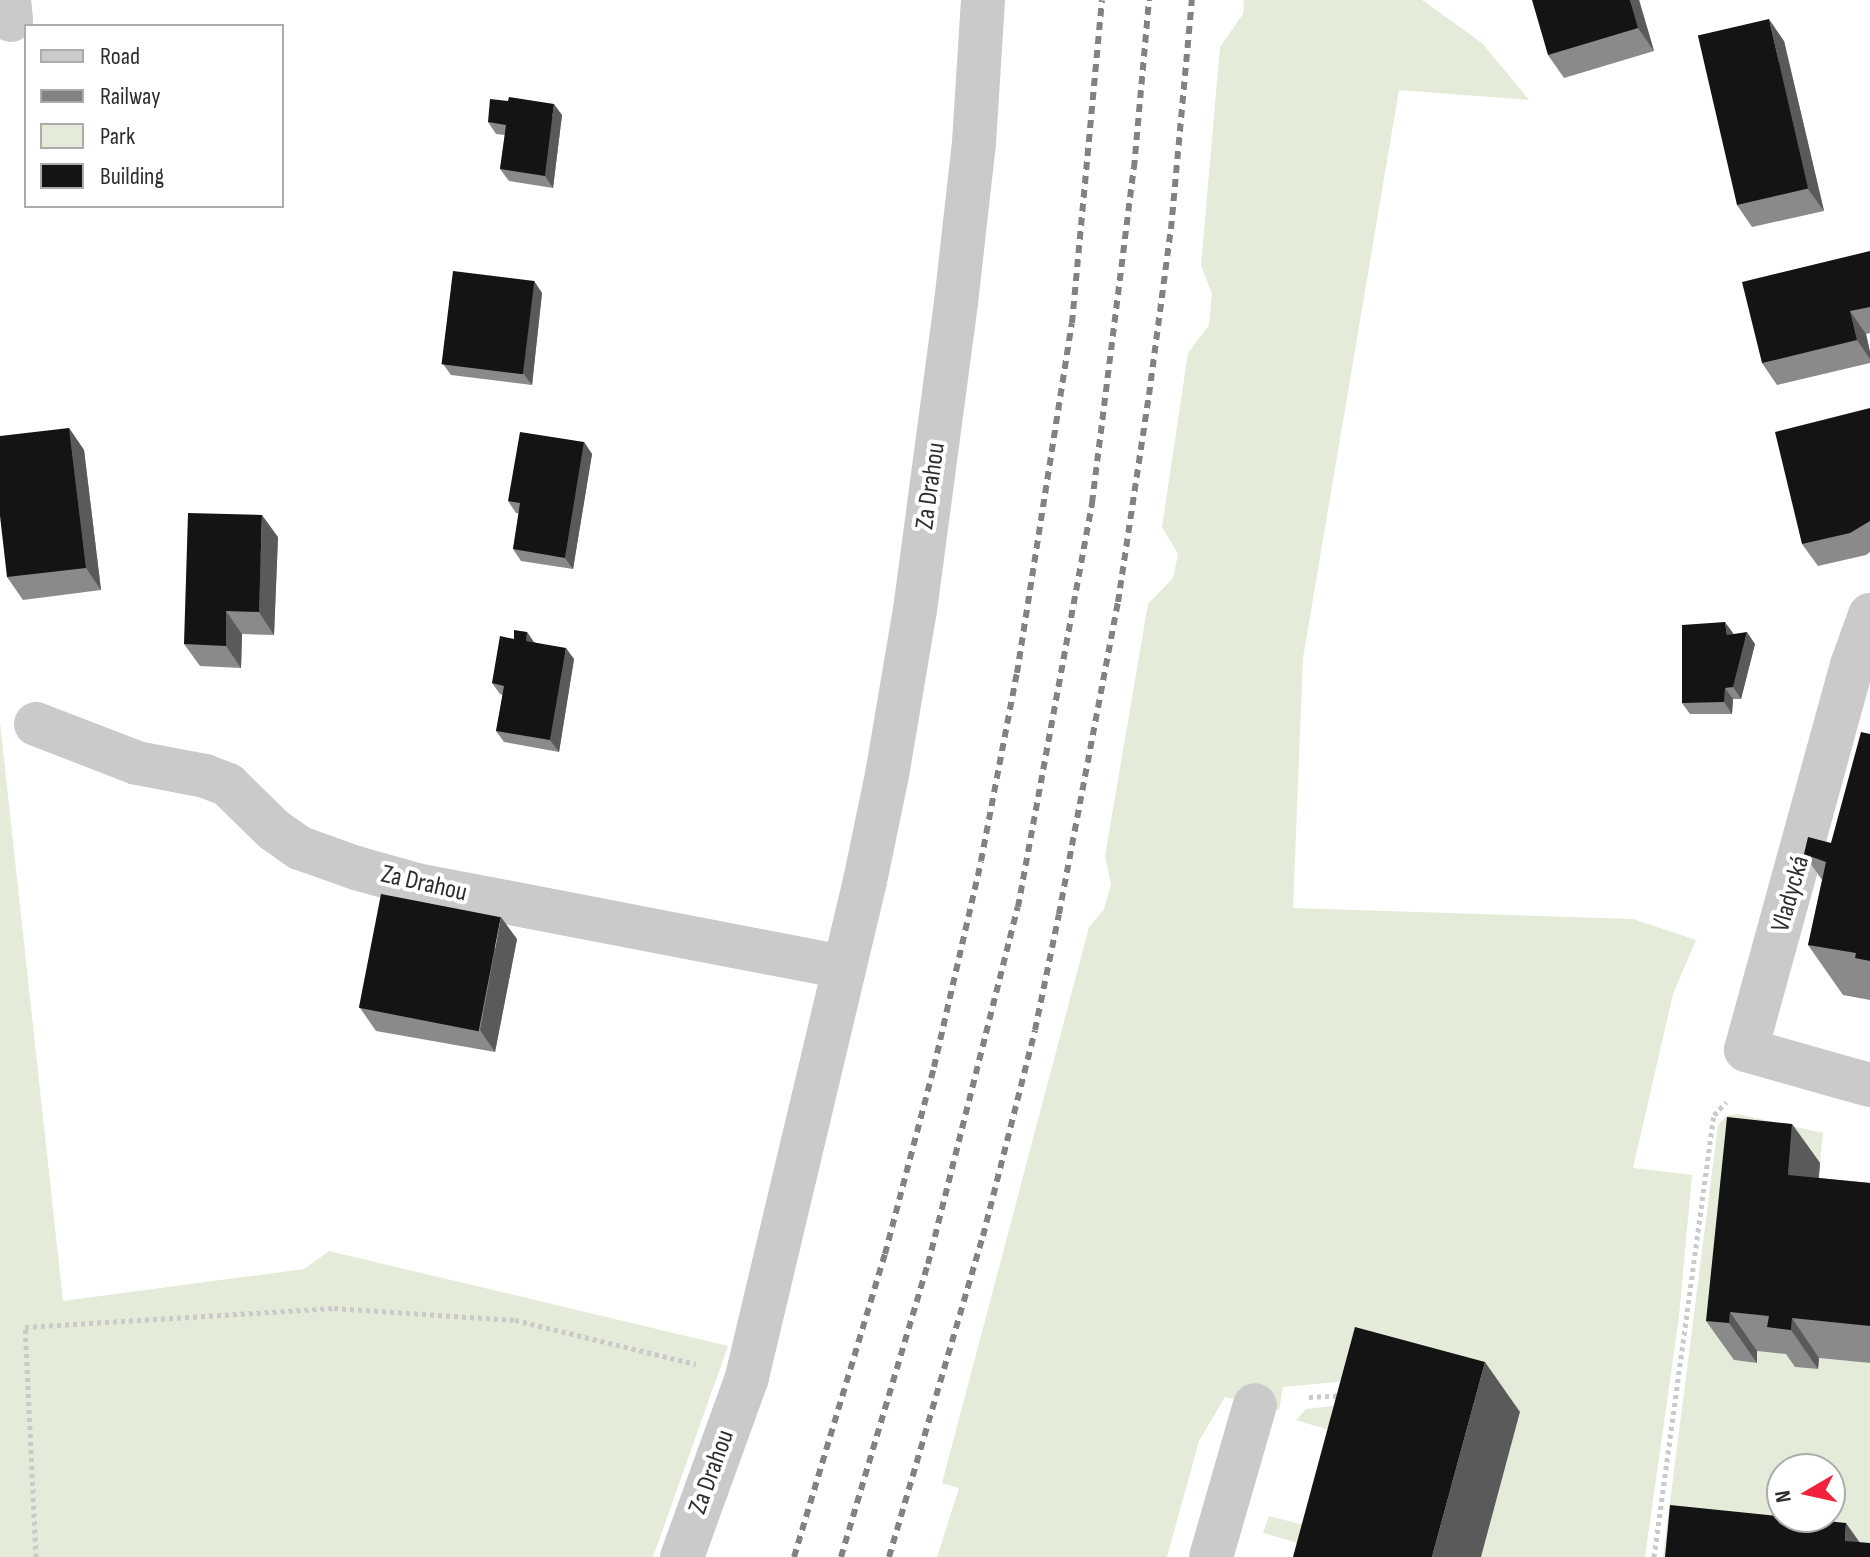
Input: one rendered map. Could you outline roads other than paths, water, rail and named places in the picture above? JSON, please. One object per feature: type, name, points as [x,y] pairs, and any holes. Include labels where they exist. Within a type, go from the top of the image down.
[{"type":"street","name":"Za Drahou","points":[[682,1557],[747,1377],[887,775],[915,610],[956,303],[974,143],[983,0]]},
{"type":"street","name":"Vladycká","points":[[1870,615],[1852,665],[1746,1050],[1870,1085]]},
{"type":"street","name":"Za Drahou","points":[[36,724],[137,763],[205,776],[228,785],[274,830],[300,848],[356,868],[417,885],[844,967]]},
{"type":"street","points":[[1211,1557],[1255,1405]]},
{"type":"railway","points":[[794,1557],[885,1254],[934,1067],[981,861],[1017,673],[1072,323],[1102,0]]},
{"type":"railway","points":[[841,1557],[928,1264],[1018,907],[1092,503],[1134,168],[1149,0]]},
{"type":"railway","points":[[889,1557],[983,1236],[1035,1030],[1059,914],[1118,602],[1149,395],[1171,229],[1192,0]]}]
